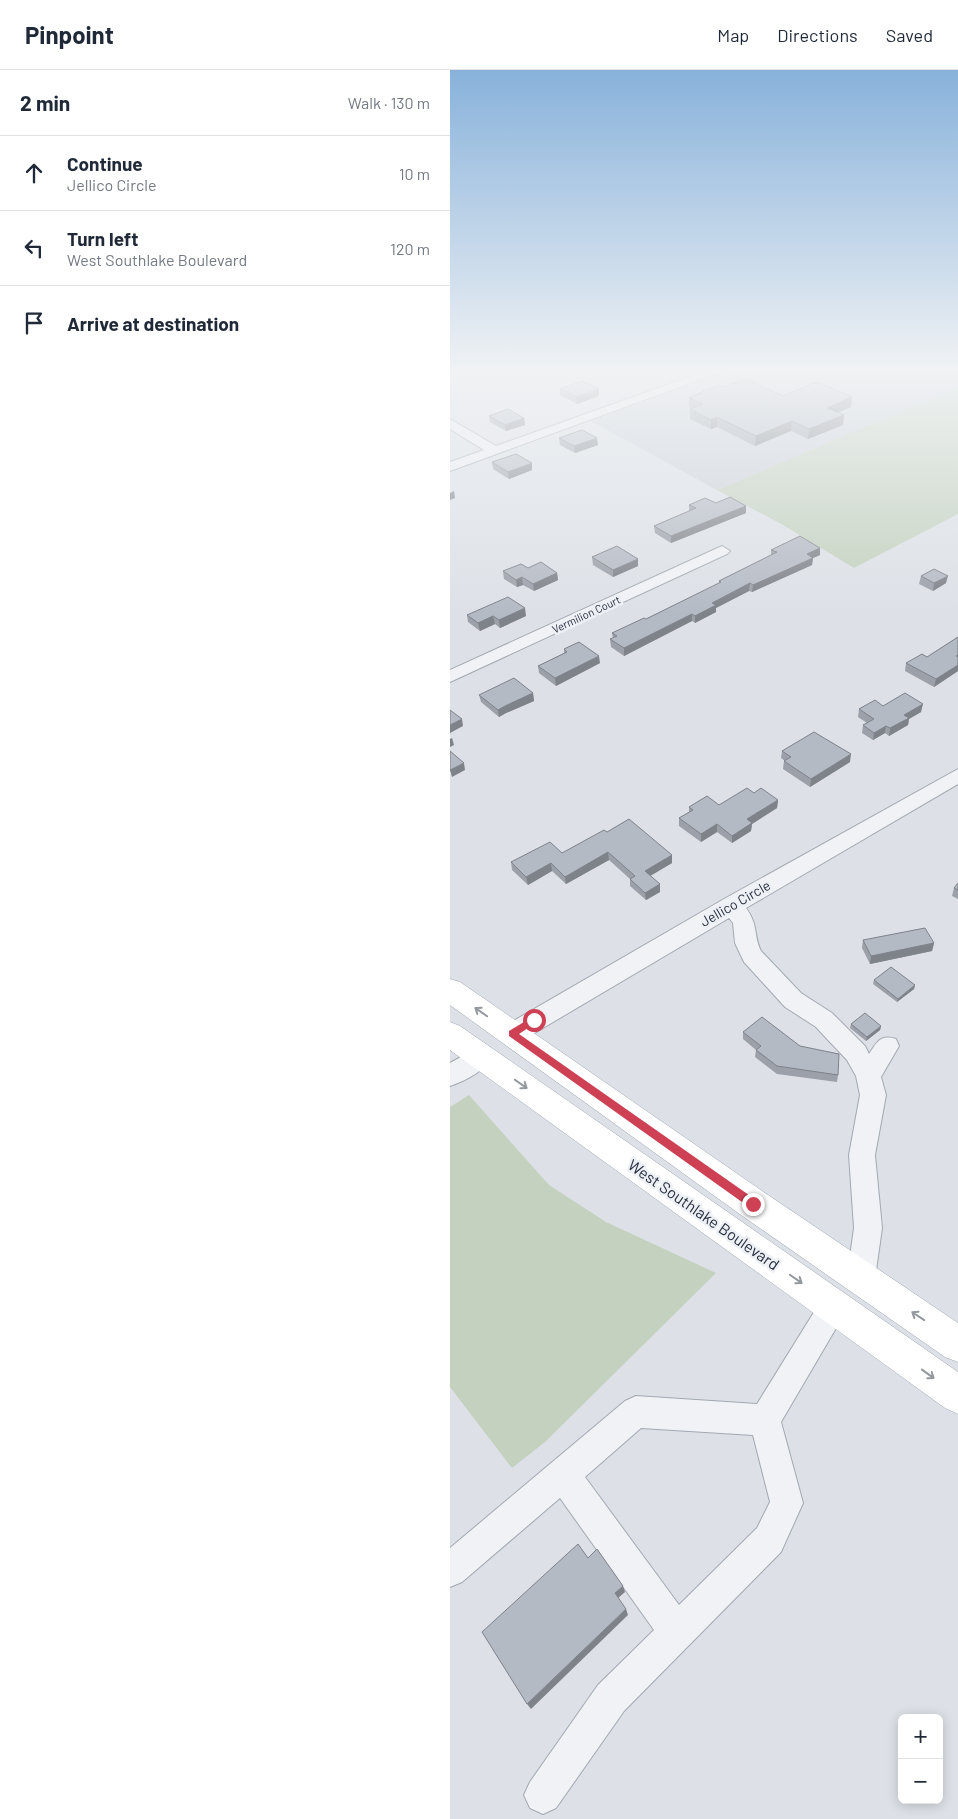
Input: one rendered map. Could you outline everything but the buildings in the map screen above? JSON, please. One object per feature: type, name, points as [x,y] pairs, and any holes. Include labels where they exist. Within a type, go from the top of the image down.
[{"type":"main road","points":[[450,990],[958,1344]]},
{"type":"main road","name":"West Southlake Boulevard","points":[[450,1034],[958,1395]]},
{"type":"main road","points":[[481,1056],[512,1034]]},
{"type":"street","points":[[450,467],[495,451]]},
{"type":"street","name":"Vermilion Court","points":[[450,676],[722,551]]},
{"type":"street","name":"Jellico Circle","points":[[512,1034],[958,774]]},
{"type":"street","points":[[732,905],[744,922],[746,943],[752,956],[793,1000],[824,1020],[837,1033],[856,1053],[868,1076],[873,1094],[862,1155],[868,1228],[861,1278]]},
{"type":"street","points":[[868,1076],[887,1046]]},
{"type":"street","points":[[450,1076],[481,1056]]},
{"type":"street","points":[[543,1795],[611,1698],[769,1540],[787,1503],[765,1420],[834,1306]]},
{"type":"street","points":[[450,1570],[636,1412],[765,1420]]},
{"type":"street","points":[[563,1474],[677,1632]]},
{"type":"shaded area","points":[[645,451],[809,451],[717,490]]},
{"type":"green space","points":[[809,451],[958,451],[958,514],[854,568],[783,525],[717,490]]},
{"type":"green space","points":[[469,1095],[549,1185],[606,1222],[716,1273],[545,1442],[512,1468],[450,1387],[450,1107]]},
{"type":"route","points":[[534,1020],[512,1034],[753,1204]]}]
